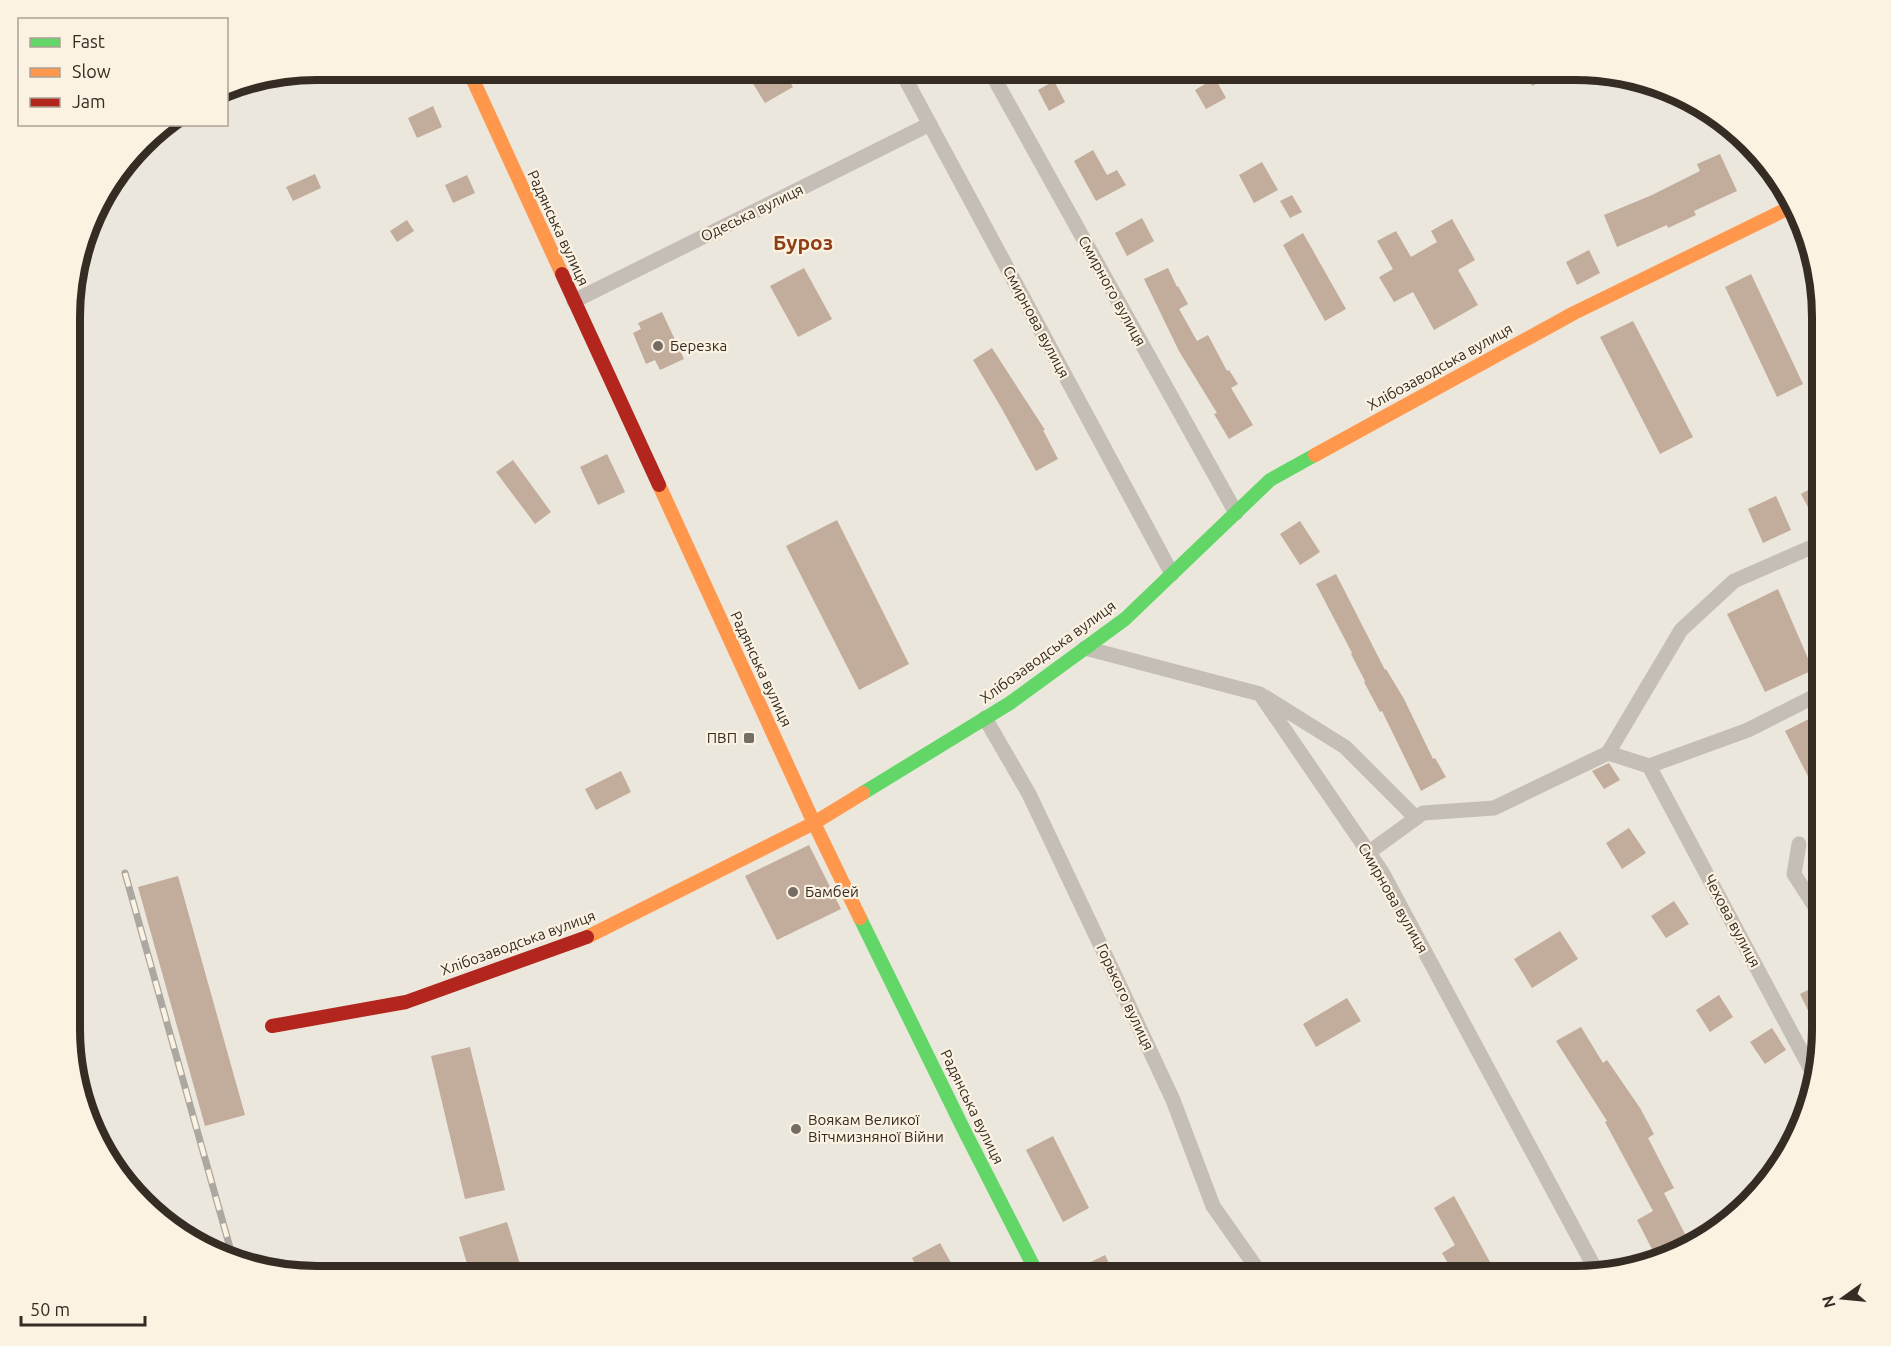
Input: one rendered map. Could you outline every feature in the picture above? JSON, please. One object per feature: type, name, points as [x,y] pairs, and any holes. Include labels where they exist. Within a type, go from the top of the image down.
[{"type":"street","name":"Радянська вулиця","points":[[473,80],[814,823],[963,1128],[1033,1266]]},
{"type":"street","name":"Смирнова вулиця","points":[[906,80],[1172,574]]},
{"type":"street","name":"Смирного вулиця","points":[[995,80],[1236,513]]},
{"type":"street","name":"Одеська вулиця","points":[[574,301],[930,124]]},
{"type":"street","name":"Хлібозаводська вулиця","points":[[272,1026],[406,1002],[592,936],[814,823],[1010,703],[1125,619],[1270,480],[1574,313],[1786,210]]},
{"type":"street","points":[[1368,853],[1423,813],[1494,808],[1608,753],[1681,630],[1734,581],[1812,547]]},
{"type":"street","points":[[1085,648],[1260,694],[1345,747],[1416,818]]},
{"type":"street","name":"Смирнова вулиця","points":[[1260,694],[1382,873],[1594,1266]]},
{"type":"street","points":[[1608,753],[1649,766],[1748,730],[1812,698]]},
{"type":"street","name":"Горького вулиця","points":[[985,718],[1029,794],[1117,980],[1173,1100],[1213,1206],[1255,1266]]},
{"type":"street","name":"Чехова вулиця","points":[[1649,766],[1808,1065]]},
{"type":"street","points":[[1800,844],[1794,874],[1812,902]]},
{"type":"building","points":[[751,80],[789,80],[793,87],[765,103]]},
{"type":"building","points":[[1212,80],[1216,80],[1226,98],[1206,109],[1195,90]]},
{"type":"building","points":[[1529,80],[1544,80],[1532,86]]},
{"type":"building","points":[[1054,81],[1065,102],[1049,111],[1038,90]]},
{"type":"building","points":[[433,106],[442,127],[417,138],[408,118]]},
{"type":"building","points":[[1093,150],[1107,175],[1117,170],[1126,185],[1096,201],[1074,161]]},
{"type":"building","points":[[1720,154],[1737,191],[1694,211],[1696,215],[1617,247],[1604,215],[1652,195],[1700,171],[1697,164]]},
{"type":"building","points":[[1262,162],[1278,190],[1254,203],[1239,175]]},
{"type":"building","points":[[315,174],[321,188],[293,201],[286,187]]},
{"type":"building","points":[[467,175],[475,193],[453,203],[445,185]]},
{"type":"building","points":[[1292,195],[1302,212],[1290,218],[1280,201]]},
{"type":"building","points":[[1142,218],[1154,241],[1127,256],[1115,233]]},
{"type":"building","points":[[1452,219],[1475,260],[1458,270],[1478,305],[1434,330],[1413,292],[1394,302],[1379,277],[1393,269],[1377,241],[1396,231],[1411,257],[1437,242],[1431,231]]},
{"type":"building","points":[[407,220],[414,231],[397,242],[390,231]]},
{"type":"building","points":[[1303,233],[1346,309],[1325,321],[1283,245]]},
{"type":"building","points":[[1589,250],[1600,273],[1577,285],[1566,262]]},
{"type":"building","points":[[804,268],[832,319],[798,337],[770,286]]},
{"type":"building","points":[[1168,268],[1188,304],[1179,309],[1197,341],[1208,335],[1227,371],[1229,370],[1238,384],[1231,388],[1253,425],[1229,439],[1214,414],[1217,413],[1179,351],[1144,279]]},
{"type":"building","points":[[1751,274],[1803,384],[1777,397],[1725,287]]},
{"type":"building","name":"Березка","points":[[662,312],[684,359],[660,370],[655,360],[646,364],[633,333],[641,329],[638,323]]},
{"type":"building","points":[[1633,321],[1693,437],[1660,454],[1600,337]]},
{"type":"building","points":[[992,348],[1045,430],[1043,430],[1058,459],[1036,471],[973,360]]},
{"type":"building","points":[[607,454],[625,492],[598,505],[580,467]]},
{"type":"building","points":[[513,460],[551,512],[535,524],[496,472]]},
{"type":"building","points":[[1812,488],[1812,515],[1801,494]]},
{"type":"building","points":[[1776,496],[1791,530],[1763,543],[1748,509]]},
{"type":"building","points":[[837,520],[909,664],[859,690],[786,546]]},
{"type":"building","points":[[1300,521],[1320,552],[1300,565],[1280,534]]},
{"type":"building","points":[[1336,574],[1385,670],[1404,699],[1433,759],[1435,758],[1446,777],[1421,791],[1316,584]]},
{"type":"building","points":[[1778,589],[1812,670],[1765,692],[1727,614]]},
{"type":"building","points":[[1812,718],[1812,784],[1785,731]]},
{"type":"building","points":[[1609,763],[1620,780],[1604,789],[1592,771]]},
{"type":"building","points":[[621,771],[631,792],[596,810],[585,789]]},
{"type":"building","points":[[1629,828],[1646,853],[1622,869],[1606,843]]},
{"type":"building","name":"Бамбей","points":[[809,845],[841,909],[777,940],[745,876]]},
{"type":"building","points":[[178,876],[245,1115],[205,1126],[138,887]]},
{"type":"building","points":[[1674,901],[1689,924],[1666,938],[1651,916]]},
{"type":"building","points":[[1560,931],[1578,959],[1532,988],[1514,959]]},
{"type":"building","points":[[1812,988],[1812,1019],[1800,994]]},
{"type":"building","points":[[1719,995],[1733,1017],[1710,1032],[1696,1010]]},
{"type":"building","points":[[1347,998],[1361,1021],[1316,1047],[1303,1024]]},
{"type":"building","points":[[1581,1027],[1603,1063],[1607,1060],[1640,1108],[1654,1134],[1648,1138],[1674,1188],[1664,1193],[1686,1236],[1654,1253],[1637,1220],[1653,1211],[1605,1122],[1607,1121],[1556,1041]]},
{"type":"building","points":[[1772,1028],[1786,1050],[1765,1064],[1750,1042]]},
{"type":"building","points":[[470,1047],[505,1190],[465,1199],[431,1056]]},
{"type":"building","points":[[1053,1136],[1089,1208],[1063,1222],[1026,1150]]},
{"type":"building","points":[[1454,1196],[1492,1266],[1450,1266],[1442,1253],[1455,1245],[1434,1208]]},
{"type":"building","points":[[507,1222],[521,1266],[468,1266],[459,1237]]},
{"type":"building","points":[[940,1243],[953,1266],[916,1266],[912,1258]]},
{"type":"building","points":[[1105,1255],[1110,1266],[1082,1266]]},
{"type":"railway","points":[[125,873],[231,1250]]},
{"type":"traffic: fast","points":[[863,793],[1010,703],[1125,619],[1270,480],[1315,455]]},
{"type":"traffic: fast","points":[[860,918],[1033,1266]]},
{"type":"traffic: slow","points":[[473,80],[562,274]]},
{"type":"traffic: slow","points":[[1315,455],[1574,313],[1786,210]]},
{"type":"traffic: slow","points":[[659,485],[860,918]]},
{"type":"traffic: slow","points":[[587,937],[814,823],[863,793]]},
{"type":"traffic: jam","points":[[562,274],[659,485]]},
{"type":"traffic: jam","points":[[272,1026],[406,1002],[587,937]]},
{"type":"place","name":"Березка","points":[[658,346]]},
{"type":"place","name":"ПВП","points":[[749,738]]},
{"type":"place","name":"Бамбей","points":[[793,892]]},
{"type":"place","name":"Воякам Великої Вітчмизняної Війни","points":[[796,1129]]},
{"type":"district","name":"Буроз","points":[[803,243]]}]
